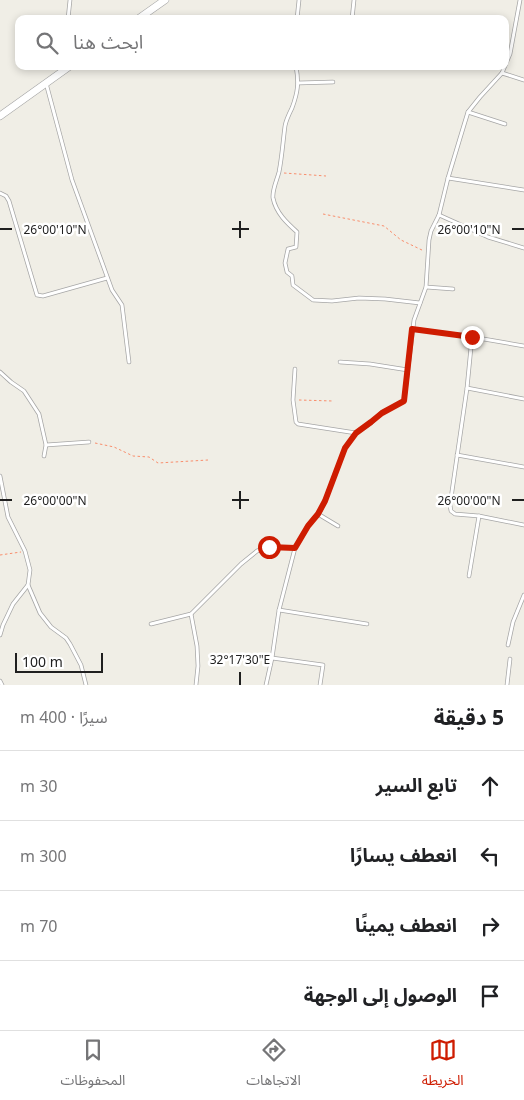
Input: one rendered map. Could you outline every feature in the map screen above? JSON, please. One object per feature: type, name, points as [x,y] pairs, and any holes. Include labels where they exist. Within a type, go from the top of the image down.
[{"type":"street","points":[[144,15],[165,0]]},
{"type":"street","points":[[0,116],[64,70]]},
{"type":"lane","points":[[68,15],[70,0]]},
{"type":"lane","points":[[297,15],[299,0]]},
{"type":"lane","points":[[352,15],[354,0]]},
{"type":"lane","points":[[509,58],[520,0]]},
{"type":"lane","points":[[296,70],[298,83],[295,100],[285,126],[279,173],[273,192],[274,202],[280,215],[286,223],[298,232],[296,246],[288,249],[285,263],[287,272],[292,276],[294,286],[313,300],[327,301],[359,298],[420,302]]},
{"type":"lane","points":[[266,685],[272,658],[278,610],[295,548],[325,501],[345,448],[356,433],[382,413],[402,402],[405,397],[412,329],[416,312],[426,287],[427,253],[431,232],[439,216],[448,178],[468,112],[504,70]]},
{"type":"lane","points":[[502,73],[524,80]]},
{"type":"lane","points":[[298,83],[333,82]]},
{"type":"lane","points":[[46,83],[72,180],[112,290],[122,305],[129,362]]},
{"type":"lane","points":[[468,112],[505,124]]},
{"type":"lane","points":[[448,178],[524,190]]},
{"type":"lane","points":[[0,193],[9,200],[37,295],[43,296],[108,278]]},
{"type":"lane","points":[[439,216],[524,248]]},
{"type":"lane","points":[[426,287],[453,289]]},
{"type":"lane","points":[[412,329],[524,346]]},
{"type":"lane","points":[[472,337],[450,505],[451,511],[455,514],[479,516],[524,525]]},
{"type":"lane","points":[[340,362],[370,364],[408,370]]},
{"type":"lane","points":[[295,369],[293,400],[295,419],[298,424],[356,433]]},
{"type":"lane","points":[[0,372],[24,391],[35,407],[41,422],[46,445],[44,456]]},
{"type":"lane","points":[[466,388],[524,399]]},
{"type":"lane","points":[[46,445],[89,442]]},
{"type":"lane","points":[[457,455],[524,467]]},
{"type":"lane","points":[[0,476],[8,517],[25,551],[30,570],[28,585],[13,604],[0,635]]},
{"type":"lane","points":[[318,514],[338,526]]},
{"type":"lane","points":[[469,576],[479,516]]},
{"type":"lane","points":[[151,624],[192,614],[241,564],[257,551],[269,547],[295,548]]},
{"type":"lane","points":[[28,585],[40,613],[51,627],[66,638],[70,644],[81,665],[86,685]]},
{"type":"lane","points":[[508,645],[513,622],[524,595]]},
{"type":"lane","points":[[278,610],[366,624]]},
{"type":"lane","points":[[192,614],[197,646],[198,666],[196,685]]},
{"type":"lane","points":[[272,658],[323,665],[320,685]]},
{"type":"lane","points":[[507,685],[510,659]]},
{"type":"lane","points":[[0,681],[2,685]]},
{"type":"path","points":[[279,173],[326,176]]},
{"type":"path","points":[[323,214],[384,226],[402,240],[427,253]]},
{"type":"path","points":[[293,400],[333,401]]},
{"type":"path","points":[[89,442],[114,446],[133,456],[149,457],[158,463],[208,460]]},
{"type":"path","points":[[0,555],[25,551]]},
{"type":"route","points":[[269,547],[295,548],[325,501],[345,448],[356,433],[382,413],[404,401],[412,329],[472,337]]}]
